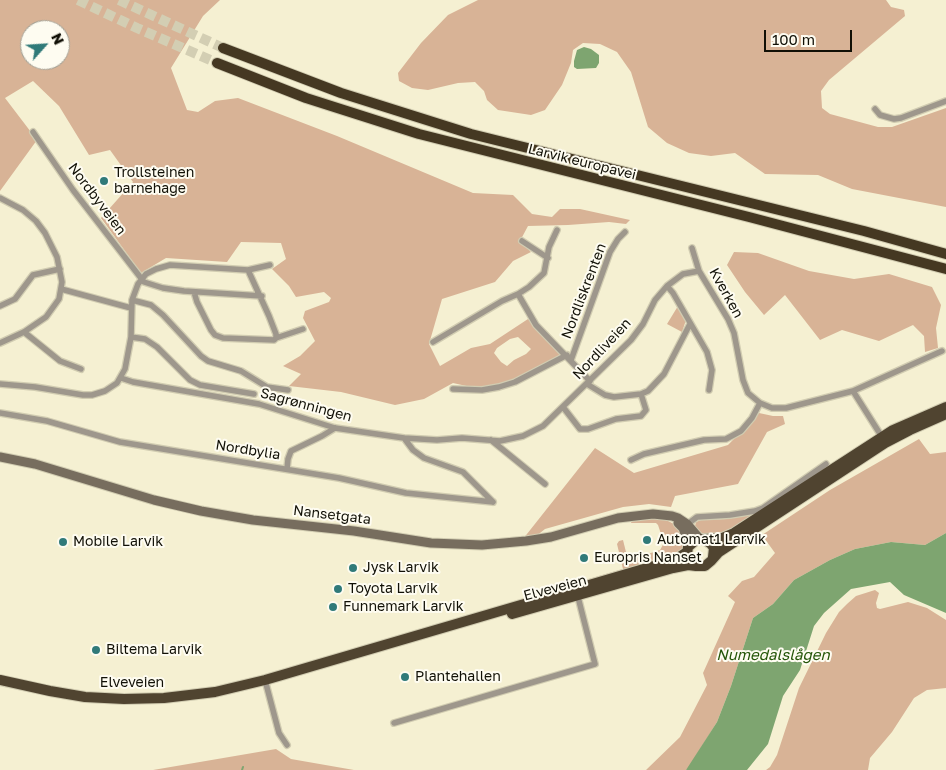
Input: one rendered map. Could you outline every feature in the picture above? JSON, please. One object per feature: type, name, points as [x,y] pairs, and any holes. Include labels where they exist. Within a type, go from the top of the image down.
[{"type":"highway","name":"Larvik europavei","points":[[223,48],[341,93],[463,132],[864,231],[946,254]]},
{"type":"highway","name":"Larvik europavei","points":[[217,63],[306,98],[419,134],[946,269]]},
{"type":"highway","points":[[928,264],[946,274]]},
{"type":"highway","points":[[946,407],[907,423],[882,437],[734,533],[722,538],[693,541],[688,548],[690,561],[697,566],[705,566],[723,549],[891,440],[946,414]]},
{"type":"highway","points":[[702,539],[714,548],[714,557]]},
{"type":"highway","name":"Elveveien","points":[[577,593],[664,564],[678,558],[688,548]]},
{"type":"highway","name":"Elveveien","points":[[0,680],[67,694],[124,699],[184,696],[215,692],[265,680],[577,593],[674,568],[688,565],[697,566]]},
{"type":"main road","name":"Nansetgata","points":[[0,457],[35,464],[154,500],[201,511],[253,520],[354,530],[431,543],[482,545],[526,541],[618,518],[642,514],[665,515],[685,526],[702,539]]},
{"type":"main road","points":[[685,526],[688,548]]},
{"type":"street","points":[[875,109],[880,115],[894,119],[946,101]]},
{"type":"street","name":"Nordbyveien","points":[[34,132],[73,190],[142,280]]},
{"type":"street","points":[[0,198],[23,210],[36,221],[53,246],[62,282],[59,299],[46,317],[24,332],[0,343]]},
{"type":"street","points":[[433,342],[529,287],[544,273],[550,243],[557,230]]},
{"type":"street","name":"Nordliskrenten","points":[[571,360],[610,252],[625,232]]},
{"type":"street","points":[[522,241],[548,258]]},
{"type":"street","name":"Kverken","points":[[692,248],[699,271],[728,319],[734,333],[742,380],[748,393],[760,403]]},
{"type":"street","points":[[0,384],[92,395],[111,388],[121,378],[128,362],[131,337],[131,308],[134,293],[142,280],[156,269],[170,265],[248,270],[270,265]]},
{"type":"street","points":[[0,306],[15,299],[33,275],[60,269]]},
{"type":"street","points":[[248,270],[262,296],[276,338]]},
{"type":"street","name":"Nordliveien","points":[[404,438],[437,440],[462,438],[500,441],[522,436],[543,426],[631,340],[643,324],[655,300],[667,286],[683,274],[699,271]]},
{"type":"street","points":[[142,280],[148,284],[163,288],[262,296]]},
{"type":"street","points":[[667,286],[673,293],[706,352],[712,370],[709,390]]},
{"type":"street","points":[[62,288],[131,308]]},
{"type":"street","points":[[194,292],[211,330],[215,335],[223,338],[269,341],[303,329]]},
{"type":"street","points":[[518,294],[536,325],[571,360],[588,382],[605,395],[620,397],[648,391],[659,380],[690,324]]},
{"type":"street","points":[[132,300],[151,305],[208,361],[241,371],[268,387],[288,390]]},
{"type":"street","points":[[24,332],[60,361],[82,369]]},
{"type":"street","points":[[131,337],[145,339],[157,347],[190,380],[200,385],[254,394]]},
{"type":"street","points":[[631,460],[644,454],[704,440],[726,439],[741,431],[752,418],[760,403],[772,408],[786,408],[853,391],[942,351]]},
{"type":"street","points":[[453,389],[482,390],[499,387],[515,382],[566,355]]},
{"type":"street","name":"Sagrønningen","points":[[121,378],[133,382],[259,404],[335,428],[404,438]]},
{"type":"street","points":[[853,391],[882,437]]},
{"type":"street","points":[[563,407],[580,429],[588,429],[616,420],[641,416],[646,410],[641,394]]},
{"type":"street","name":"Nordbylia","points":[[0,413],[47,422],[120,442],[339,478],[406,493],[494,502],[463,472],[424,458],[413,450],[404,438]]},
{"type":"street","points":[[287,469],[291,451],[335,428]]},
{"type":"street","points":[[491,440],[545,484]]},
{"type":"street","points":[[685,526],[697,517],[730,515],[763,508],[826,464]]},
{"type":"street","points":[[394,723],[595,664],[594,652],[577,593]]},
{"type":"street","points":[[265,680],[279,732],[287,745]]},
{"type":"shaded area","points":[[0,0],[220,0],[203,16],[171,68],[187,110],[198,112],[215,101],[238,98],[337,136],[473,193],[513,195],[532,214],[552,217],[560,209],[580,209],[630,220],[626,224],[609,222],[528,226],[520,241],[531,252],[513,261],[495,282],[442,299],[429,344],[440,366],[471,348],[490,344],[528,319],[563,355],[503,385],[480,389],[453,383],[424,399],[395,405],[341,392],[289,386],[301,374],[283,366],[300,356],[315,341],[303,318],[305,311],[329,302],[331,298],[324,292],[296,297],[289,286],[272,269],[286,259],[281,243],[241,242],[227,262],[166,258],[141,273],[101,218],[133,182],[110,150],[89,155],[59,106],[33,81],[5,98],[37,140],[0,191]],"holes":[[[518,337],[531,349],[507,366],[494,353],[497,348],[510,339]]]},
{"type":"shaded area","points":[[478,0],[886,0],[891,7],[904,10],[905,16],[829,80],[821,91],[822,108],[830,114],[878,127],[892,127],[946,108],[946,207],[852,189],[818,175],[765,174],[735,153],[711,156],[689,153],[667,143],[648,127],[631,72],[617,52],[600,44],[583,43],[573,50],[571,63],[562,85],[545,110],[531,115],[498,110],[487,100],[484,91],[475,82],[458,83],[428,90],[412,88],[399,81],[398,73],[421,43],[448,15]]},
{"type":"shaded area","points":[[734,252],[758,253],[809,271],[854,279],[889,274],[932,287],[941,305],[936,328],[938,348],[925,352],[924,336],[913,325],[879,341],[842,330],[820,340],[785,295],[764,315],[745,292],[727,265]]},
{"type":"shaded area","points":[[678,306],[686,320],[682,332],[667,324]]},
{"type":"shaded area","points":[[759,413],[783,416],[785,424],[767,432],[738,484],[675,496],[671,507],[649,504],[623,507],[545,529],[535,537],[523,539],[595,448],[634,473],[728,445]]},
{"type":"shaded area","points":[[919,439],[930,454],[946,452],[946,533],[925,545],[891,542],[855,549],[830,560],[794,580],[773,604],[753,618],[717,722],[689,767],[686,770],[646,770],[680,737],[707,685],[703,673],[735,602],[728,596],[742,581],[754,577],[775,553],[762,535],[830,490]]},
{"type":"shaded area","points":[[754,514],[746,521],[723,533],[703,534],[695,526],[696,522],[701,520],[727,519]]},
{"type":"shaded area","points":[[649,518],[666,520],[676,525],[684,542],[683,550],[675,556],[570,586],[623,569],[617,544],[619,541],[623,540],[626,552],[624,552],[625,557],[627,556],[629,560],[660,550],[664,543],[656,523],[631,523],[632,520]]},
{"type":"shaded area","points":[[875,590],[879,593],[876,603],[877,608],[880,609],[908,602],[927,608],[946,620],[946,688],[927,690],[914,698],[892,732],[870,758],[868,770],[766,770],[777,755],[799,688],[826,633],[839,612],[856,596]]},
{"type":"shaded area","points":[[276,749],[291,759],[354,770],[153,770]]},
{"type":"water","points":[[584,47],[591,49],[599,55],[599,63],[596,68],[577,69],[574,67],[577,50]]},
{"type":"water","name":"Numedalslågen","points":[[946,533],[946,613],[904,595],[890,582],[851,589],[824,613],[814,626],[800,670],[783,696],[768,744],[747,770],[686,770],[717,722],[753,618],[773,604],[794,580],[830,560],[855,549],[891,542],[925,545]]},
{"type":"tunnel","points":[[78,0],[217,63]]},
{"type":"tunnel","points":[[119,0],[223,48]]},
{"type":"place","name":"Trollsteinen barnehage","points":[[104,181]]},
{"type":"place","name":"Automat1 Larvik","points":[[647,540]]},
{"type":"place","name":"Mobile Larvik","points":[[63,542]]},
{"type":"place","name":"Europris Nanset","points":[[584,558]]},
{"type":"place","name":"Jysk Larvik","points":[[353,568]]},
{"type":"place","name":"Toyota Larvik","points":[[338,589]]},
{"type":"place","name":"Funnemark Larvik","points":[[333,607]]},
{"type":"place","name":"Biltema Larvik","points":[[96,650]]},
{"type":"place","name":"Plantehallen","points":[[405,677]]}]
